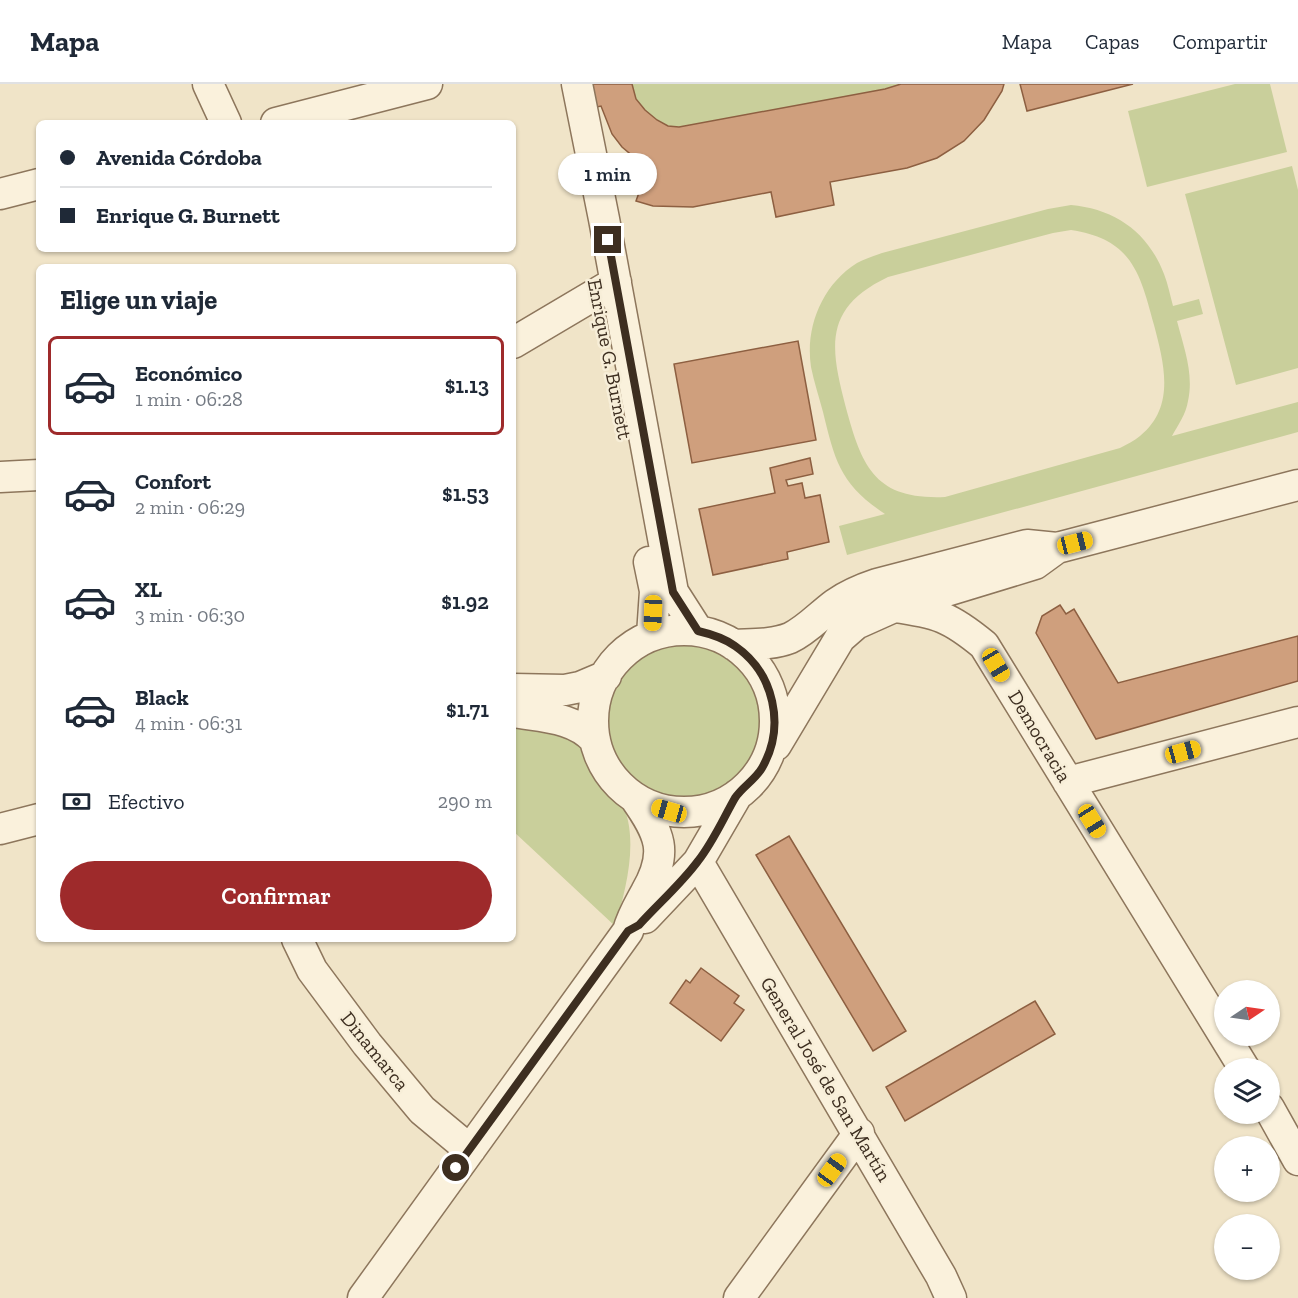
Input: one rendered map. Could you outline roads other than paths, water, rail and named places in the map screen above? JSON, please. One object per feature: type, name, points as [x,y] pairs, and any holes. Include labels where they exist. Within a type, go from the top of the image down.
[{"type":"street","points":[[208,84],[225,120]]},
{"type":"street","points":[[288,120],[426,84]]},
{"type":"street","name":"Enrique G. Burnett","points":[[560,84],[673,592],[698,631]]},
{"type":"street","name":"Enrique G. Burnett","points":[[577,84],[606,288],[655,591],[652,635]]},
{"type":"street","points":[[0,194],[36,185]]},
{"type":"street","points":[[516,341],[606,288]]},
{"type":"street","points":[[0,477],[36,475]]},
{"type":"street","points":[[734,645],[770,643],[787,639],[801,633],[836,604],[856,591],[877,584],[1027,545],[1057,548],[1298,485]]},
{"type":"street","points":[[762,768],[774,736],[773,701],[759,669],[734,645],[717,636],[698,631],[678,630],[652,635],[623,653],[606,676],[596,699],[593,720],[601,757],[621,787],[635,798],[651,806],[669,811],[687,812],[721,804],[737,795],[751,783],[762,768],[840,638],[856,624],[894,607],[1035,564],[1057,548]]},
{"type":"street","name":"Democracia","points":[[894,607],[931,612],[960,625],[984,645],[1238,1058]]},
{"type":"street","points":[[516,689],[565,690],[580,687],[606,676]]},
{"type":"street","points":[[516,713],[575,724],[587,730],[596,740]]},
{"type":"street","points":[[1068,782],[1298,722]]},
{"type":"street","points":[[628,931],[639,925],[698,862],[737,795]]},
{"type":"street","points":[[363,1298],[628,931],[632,916],[656,876],[660,854],[659,840],[654,828],[635,798]]},
{"type":"street","points":[[0,829],[36,820]]},
{"type":"street","name":"General José de San Martín","points":[[698,862],[859,1133],[941,1276],[951,1298]]},
{"type":"street","name":"Dinamarca","points":[[298,942],[312,970],[367,1044],[422,1110],[470,1150]]},
{"type":"street","points":[[1281,1116],[1298,1160]]},
{"type":"street","points":[[739,1298],[859,1133]]}]
